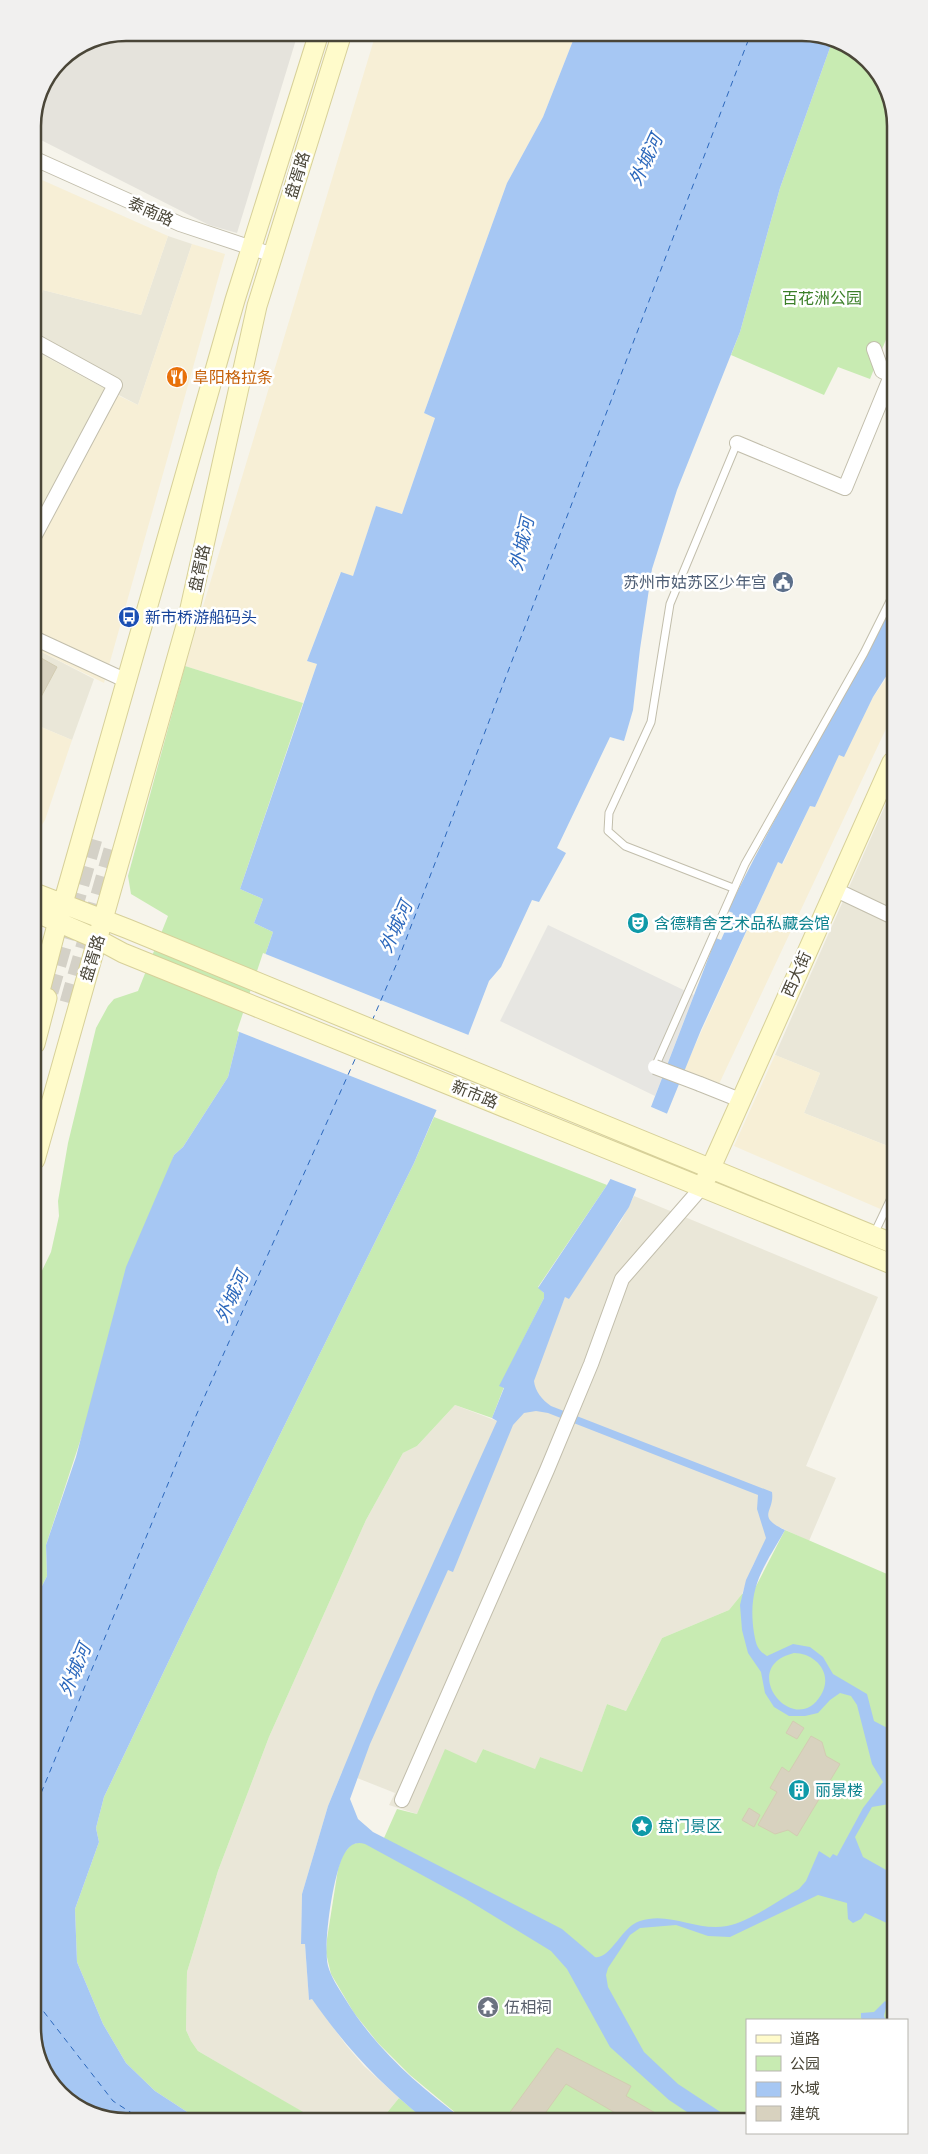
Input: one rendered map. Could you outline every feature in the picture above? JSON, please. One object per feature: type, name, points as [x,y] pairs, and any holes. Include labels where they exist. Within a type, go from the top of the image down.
[{"type":"main road","name":"盘胥路","points":[[41,986],[60,912],[252,246],[317,41]]},
{"type":"main road","name":"盘胥路","points":[[41,1139],[187,622],[257,306],[339,41]]},
{"type":"main road","points":[[94,835],[153,627],[175,515]]},
{"type":"main road","points":[[115,843],[208,524]]},
{"type":"main road","name":"西大街","points":[[706,1178],[887,773]]},
{"type":"main road","points":[[41,898],[60,912]]},
{"type":"main road","points":[[41,912],[60,912]]},
{"type":"main road","name":"新市路","points":[[60,912],[104,920],[128,929],[663,1149],[706,1178],[887,1261]]},
{"type":"main road","name":"新市路","points":[[60,912],[97,939],[123,953],[653,1166],[706,1178],[887,1241]]},
{"type":"main road","points":[[41,1022],[49,992]]},
{"type":"main road","points":[[41,1099],[68,1003]]},
{"type":"street","name":"泰南路","points":[[41,162],[180,224],[252,246],[272,255]]},
{"type":"street","points":[[41,344],[115,385],[41,524]]},
{"type":"street","points":[[874,349],[882,371],[887,373]]},
{"type":"street","points":[[737,443],[845,488],[887,385]]},
{"type":"street","points":[[41,641],[127,681]]},
{"type":"street","points":[[834,889],[887,914]]},
{"type":"street","points":[[656,1067],[740,1100]]},
{"type":"street","points":[[402,1800],[567,1422],[622,1279],[706,1178]]},
{"type":"lane","points":[[733,888],[625,846],[608,831],[609,813],[651,722],[670,604],[737,443]]},
{"type":"lane","points":[[656,1067],[745,864],[864,653],[887,607]]},
{"type":"lane","points":[[872,1236],[887,1206]]},
{"type":"shaded area","points":[[296,41],[237,233],[209,225],[41,140],[41,120],[44,104],[50,88],[70,62],[99,46],[115,42]]},
{"type":"shaded area","points":[[374,41],[573,41],[543,117],[507,183],[424,413],[435,417],[402,514],[376,506],[353,577],[340,573],[307,661],[317,664],[303,703],[185,666]]},
{"type":"shaded area","points":[[41,180],[168,236],[141,315],[43,290],[41,297]]},
{"type":"shaded area","points":[[168,236],[192,244],[138,405],[41,354],[41,297],[43,290],[141,315]]},
{"type":"shaded area","points":[[192,244],[225,254],[104,683],[41,652],[41,521],[117,395],[138,405]]},
{"type":"shaded area","points":[[41,354],[117,395],[41,521]]},
{"type":"shaded area","points":[[41,652],[94,679],[72,740],[41,727]]},
{"type":"shaded area","points":[[887,680],[887,727],[719,1084],[683,1072],[778,862],[783,864],[810,806],[815,807],[839,754],[844,756],[873,697]]},
{"type":"shaded area","points":[[41,727],[72,740],[45,820],[41,826]]},
{"type":"shaded area","points":[[887,801],[887,1146],[804,1113],[820,1073],[775,1055]]},
{"type":"shaded area","points":[[548,925],[694,995],[655,1096],[500,1021]]},
{"type":"shaded area","points":[[775,1055],[820,1073],[804,1113],[887,1146],[887,1212],[734,1146]]},
{"type":"shaded area","points":[[634,1196],[878,1297],[806,1466],[836,1478],[809,1541],[775,1525],[753,1565],[742,1594],[729,1610],[662,1638],[626,1711],[607,1704],[582,1773],[540,1757],[535,1770],[483,1749],[476,1763],[417,1814],[389,1805],[395,1793],[342,1772],[328,1806],[302,1894],[301,1943],[305,1944],[309,2000],[312,1998],[346,2045],[364,2066],[399,2098],[387,2113],[304,2113],[198,2051],[186,2030],[187,1972],[218,1871],[269,1737],[366,1520],[403,1453],[417,1446],[455,1405],[497,1421],[535,1372],[565,1297],[621,1221]]},
{"type":"green space","name":"百花洲公园","points":[[830,47],[835,48],[854,59],[869,74],[878,88],[885,109],[887,126],[887,337],[870,379],[838,367],[824,395],[731,355],[740,332],[780,188]]},
{"type":"green space","points":[[185,666],[303,703],[240,889],[263,899],[254,923],[273,932],[240,1029],[228,1077],[183,1147],[174,1155],[46,1545],[47,1576],[41,1588],[41,1273],[51,1252],[59,1216],[58,1201],[68,1143],[96,1028],[114,999],[138,991],[168,916],[131,894],[128,876]]},
{"type":"green space","points":[[434,1117],[607,1185],[538,1287],[544,1293],[544,1298],[500,1386],[504,1387],[492,1418],[455,1405],[417,1446],[403,1453],[366,1520],[269,1737],[218,1871],[187,1972],[186,2030],[198,2051],[305,2113],[189,2113],[155,2091],[126,2063],[103,2024],[77,1962],[75,1909],[99,1842],[96,1828],[104,1797],[185,1627],[414,1163]]},
{"type":"green space","name":"盘门景区","points":[[785,1530],[887,1574],[887,2019],[746,2019],[746,2113],[456,2113],[410,2075],[378,2043],[354,2013],[331,1974],[326,1953],[327,1939],[338,1869],[343,1854],[352,1844],[384,1838],[397,1809],[417,1814],[445,1749],[476,1763],[483,1749],[535,1769],[540,1757],[582,1772],[607,1704],[626,1711],[662,1638],[729,1610],[742,1594],[754,1590]]},
{"type":"green space","points":[[399,2098],[417,2113],[387,2113]]},
{"type":"water","name":"外城河","points":[[573,41],[808,41],[830,47],[780,188],[740,332],[677,490],[652,569],[633,710],[624,741],[610,737],[557,848],[566,853],[539,902],[532,900],[501,967],[489,981],[466,1041],[414,1163],[185,1627],[104,1797],[96,1828],[99,1842],[75,1909],[77,1962],[103,2024],[126,2063],[155,2091],[189,2113],[120,2113],[109,2111],[84,2101],[66,2088],[50,2066],[42,2039],[41,1588],[47,1576],[46,1545],[76,1457],[126,1267],[174,1155],[183,1147],[228,1077],[240,1029],[273,932],[254,923],[263,899],[240,889],[317,664],[307,661],[341,572],[353,576],[376,506],[402,514],[435,418],[424,413],[507,183],[543,117]]},
{"type":"water","points":[[887,616],[887,675],[873,697],[844,757],[839,755],[815,807],[810,806],[782,864],[778,862],[701,1030],[629,1207],[569,1299],[565,1297],[534,1381],[540,1395],[551,1406],[772,1492],[768,1517],[785,1530],[764,1568],[755,1590],[752,1617],[756,1644],[767,1656],[793,1644],[810,1647],[823,1657],[833,1674],[867,1694],[874,1721],[887,1728],[887,1804],[872,1807],[855,1837],[863,1857],[887,1870],[887,1923],[865,1913],[861,1919],[853,1923],[848,1919],[847,1903],[818,1895],[730,1937],[708,1936],[676,1925],[640,1928],[630,1935],[608,1968],[606,1975],[608,1987],[644,2052],[678,2084],[722,2113],[688,2113],[669,2100],[610,2047],[567,1969],[551,1951],[466,1899],[365,1844],[356,1843],[344,1855],[334,1886],[327,1930],[328,1966],[335,1982],[368,2032],[397,2064],[455,2113],[417,2113],[378,2078],[350,2048],[312,1999],[309,2000],[305,1944],[301,1944],[302,1894],[328,1806],[375,1692],[497,1421],[492,1418],[504,1388],[499,1386],[544,1298],[544,1293],[538,1288],[607,1185],[649,1112],[716,938],[721,940],[733,913],[728,911],[767,834]],"holes":[[[536,1411],[548,1413],[758,1495],[757,1509],[766,1538],[746,1580],[740,1605],[742,1630],[748,1653],[761,1672],[765,1693],[774,1707],[789,1716],[805,1716],[818,1713],[830,1700],[840,1693],[851,1696],[857,1705],[872,1764],[883,1782],[863,1808],[837,1856],[833,1854],[830,1858],[819,1851],[806,1881],[799,1889],[745,1920],[727,1926],[705,1926],[662,1918],[640,1921],[627,1929],[601,1957],[595,1957],[562,1929],[373,1832],[358,1819],[350,1799],[370,1744],[448,1570],[453,1572],[513,1425],[524,1413]],[[794,1653],[802,1654],[815,1660],[824,1672],[825,1679],[821,1695],[810,1707],[797,1709],[785,1705],[776,1696],[770,1684],[770,1672],[777,1661]]]},
{"type":"water","points":[[885,2001],[887,2003],[884,2016],[886,2019],[861,2018],[861,2013],[874,2012]]},
{"type":"pier","points":[[263,953],[471,1036],[439,1111],[237,1031]]},
{"type":"pier","points":[[649,1106],[670,1115],[639,1190],[608,1178]]},
{"type":"building","points":[[41,658],[57,667],[41,697]]},
{"type":"building","points":[[793,1721],[804,1728],[797,1739],[786,1733]]},
{"type":"building","points":[[811,1736],[822,1742],[826,1756],[840,1764],[797,1836],[788,1830],[775,1834],[758,1825],[777,1792],[770,1788],[782,1767],[789,1772]]},
{"type":"building","points":[[749,1808],[760,1815],[754,1827],[742,1820]]},
{"type":"building","points":[[557,2048],[631,2086],[626,2096],[655,2113],[615,2113],[566,2084],[545,2113],[509,2113]]},
{"type":"ferry route","points":[[372,1021],[397,963],[748,41]]},
{"type":"ferry route","points":[[41,1793],[195,1418],[356,1057]]},
{"type":"ferry route","points":[[41,2008],[113,2101],[132,2113]]},
{"type":"tunnel","points":[[49,992],[94,835]]},
{"type":"tunnel","points":[[69,1003],[115,843]]},
{"type":"place","name":"阜阳格拉条","points":[[177,377]]},
{"type":"place","name":"苏州市姑苏区少年宫","points":[[783,582]]},
{"type":"place","name":"新市桥游船码头","points":[[129,617]]},
{"type":"place","name":"含德精舍艺术品私藏会馆","points":[[638,923]]},
{"type":"place","name":"丽景楼","points":[[799,1790]]},
{"type":"place","name":"盘门景区","points":[[642,1826]]},
{"type":"place","name":"伍相祠","points":[[488,2007]]}]
